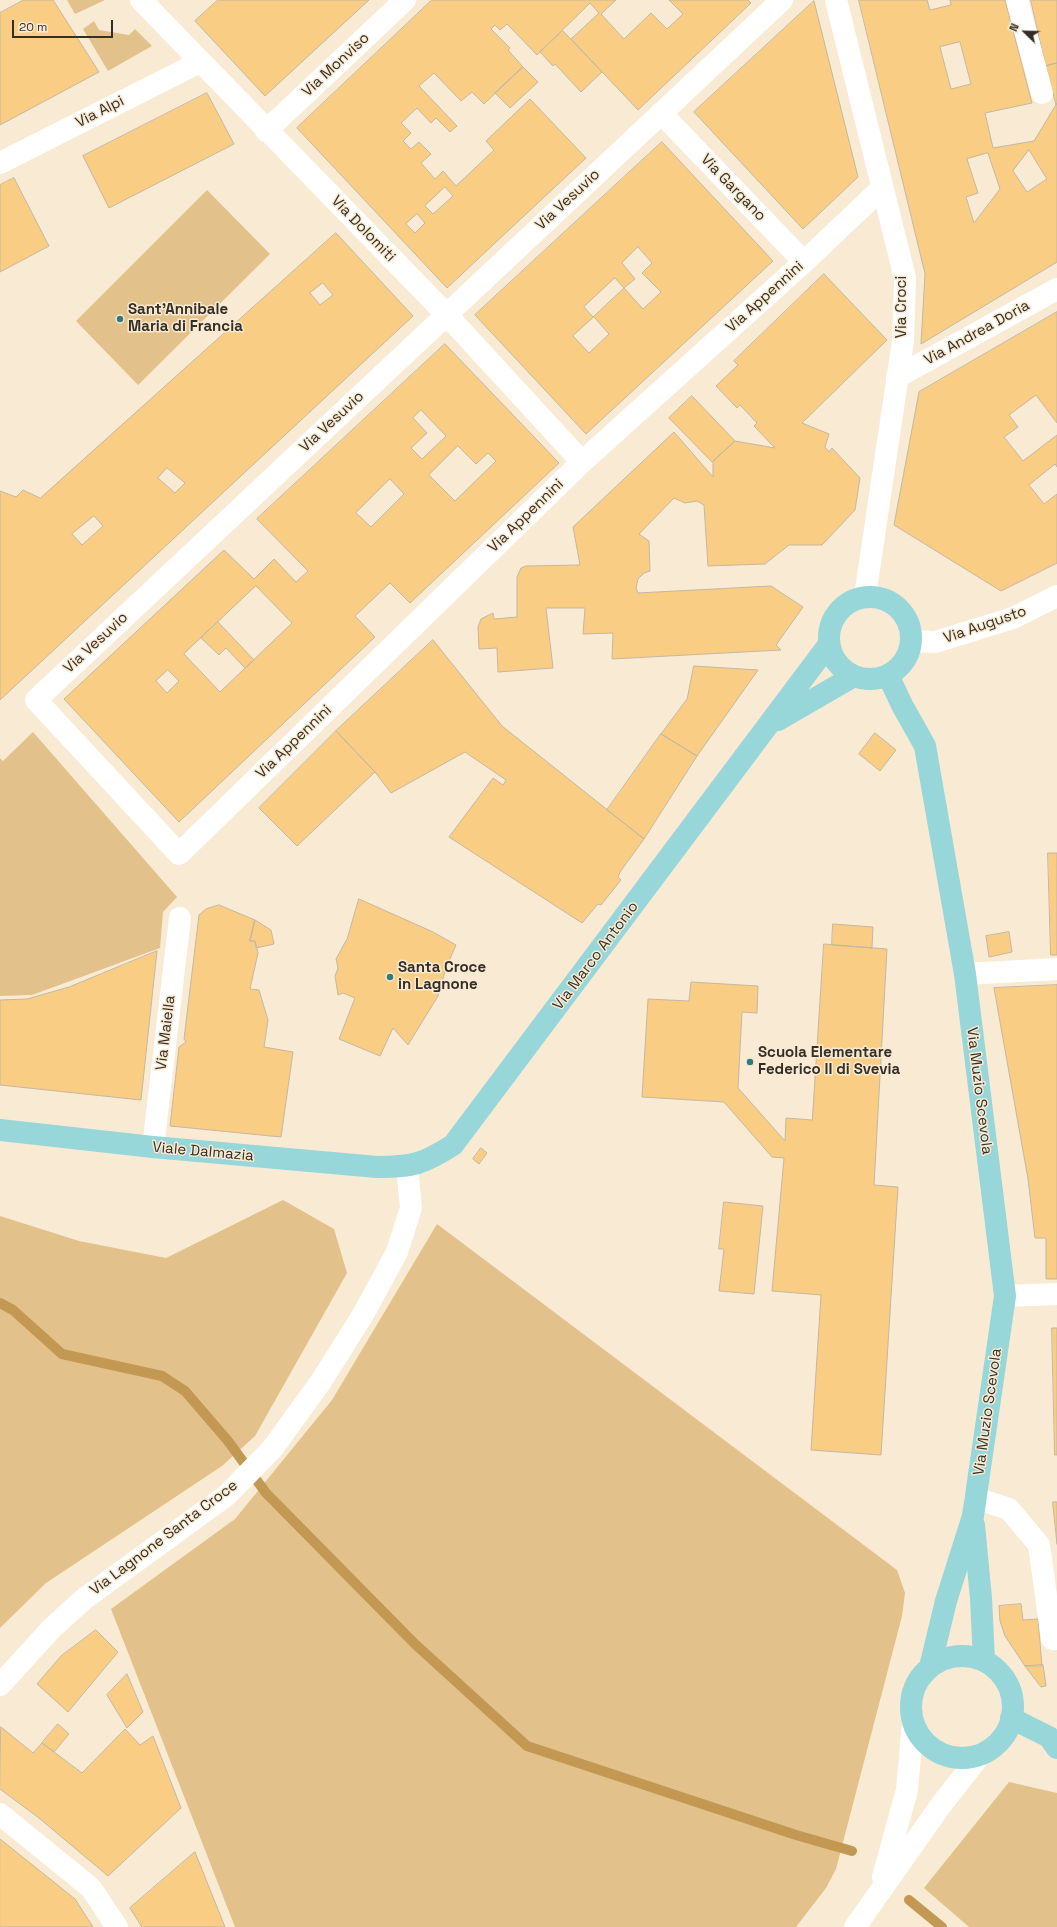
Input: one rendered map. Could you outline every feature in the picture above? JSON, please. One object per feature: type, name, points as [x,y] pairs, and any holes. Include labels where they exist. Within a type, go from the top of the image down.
[{"type":"main road","points":[[865,596],[877,597],[889,601],[899,608],[908,623],[911,641],[908,655],[900,666],[888,675],[865,679],[854,676],[842,668],[833,657],[829,644],[830,630],[834,618],[842,608],[853,600],[865,596]]},
{"type":"main road","name":"Via Marco Antonio","points":[[406,1167],[431,1159],[454,1145],[770,725],[829,644]]},
{"type":"main road","name":"Via Muzio Scevola","points":[[888,675],[902,705],[925,746],[965,974],[1005,1296],[974,1507],[946,1601],[930,1667]]},
{"type":"main road","name":"Via Marco Antonio","points":[[770,725],[854,676]]},
{"type":"main road","name":"Viale Dalmazia","points":[[0,1130],[153,1147],[377,1167],[406,1167]]},
{"type":"main road","name":"Via Muzio Scevola","points":[[974,1507],[984,1661]]},
{"type":"main road","points":[[966,1656],[984,1661],[998,1671],[1008,1685],[1012,1701],[1012,1718],[1006,1733],[995,1745],[981,1754],[964,1758],[948,1756],[932,1749],[920,1737],[913,1722],[911,1706],[913,1692],[919,1678],[930,1667],[947,1658],[966,1656]]},
{"type":"main road","points":[[1012,1718],[1049,1737],[1057,1748]]},
{"type":"street","name":"Via Dolomiti","points":[[141,0],[266,131],[446,314],[582,462]]},
{"type":"street","name":"Via Monviso","points":[[266,131],[405,0]]},
{"type":"street","name":"Via Croci","points":[[836,0],[904,278],[903,341],[865,596]]},
{"type":"street","points":[[1017,0],[1042,93]]},
{"type":"street","name":"Via Vesuvio","points":[[179,854],[36,700],[661,113],[778,1]]},
{"type":"street","name":"Via Alpi","points":[[0,163],[200,62]]},
{"type":"street","name":"Via Gargano","points":[[661,113],[804,262]]},
{"type":"street","name":"Via Appennini","points":[[179,854],[582,462],[804,262],[882,188]]},
{"type":"street","name":"Via Andrea Doria","points":[[897,377],[1057,289]]},
{"type":"street","name":"Via Augusto","points":[[911,641],[936,642],[1013,618],[1057,596]]},
{"type":"street","name":"Via Maiella","points":[[153,1147],[180,918]]},
{"type":"street","points":[[965,974],[1057,969]]},
{"type":"street","name":"Via Lagnone Santa Croce","points":[[0,1685],[52,1628],[84,1599],[227,1495],[272,1449],[320,1383],[364,1314],[397,1252],[411,1208],[406,1167]]},
{"type":"street","points":[[1005,1296],[1057,1294]]},
{"type":"street","points":[[974,1507],[1009,1509],[1039,1545],[1052,1639],[1057,1639]]},
{"type":"street","points":[[880,1890],[907,1790],[913,1722]]},
{"type":"street","points":[[855,1927],[941,1805],[981,1754]]},
{"type":"street","points":[[0,1814],[91,1888],[117,1927]]},
{"type":"shaded area","points":[[67,0],[105,0],[75,14]]},
{"type":"shaded area","points":[[94,21],[99,30],[129,35],[135,29],[152,46],[108,71],[83,29]]},
{"type":"shaded area","points":[[207,190],[270,254],[138,385],[76,321]]},
{"type":"shaded area","points":[[33,732],[177,897],[163,912],[160,948],[32,995],[0,996],[0,758],[3,761]]},
{"type":"shaded area","points":[[283,1200],[334,1229],[347,1273],[255,1436],[222,1466],[46,1583],[0,1628],[0,1216],[79,1241],[166,1258]]},
{"type":"shaded area","points":[[437,1224],[897,1570],[905,1593],[902,1616],[836,1869],[826,1888],[796,1927],[235,1927],[111,1609],[235,1519],[332,1400]]},
{"type":"shaded area","points":[[1009,1782],[1057,1793],[1057,1927],[969,1927],[924,1888]]},
{"type":"building","points":[[24,0],[53,0],[99,72],[0,125],[0,13]]},
{"type":"building","points":[[218,0],[369,0],[265,96],[195,21]]},
{"type":"building","points":[[432,0],[616,0],[601,14],[624,39],[651,13],[667,29],[683,14],[669,0],[748,0],[751,3],[638,110],[571,39],[599,13],[590,3],[537,55],[507,24],[500,30],[495,25],[491,29],[510,48],[508,50],[523,67],[484,104],[472,92],[461,101],[434,73],[419,86],[457,126],[450,132],[436,118],[431,123],[417,108],[401,123],[411,133],[403,141],[411,149],[419,142],[431,154],[421,163],[435,179],[443,171],[456,186],[494,150],[486,141],[530,99],[586,158],[447,288],[297,128]],"holes":[[[445,187],[453,196],[433,214],[425,206]],[[417,214],[425,223],[415,233],[406,224]]]},
{"type":"building","points":[[859,0],[927,0],[930,10],[951,5],[950,0],[1005,0],[1032,103],[985,113],[993,148],[1034,141],[1057,103],[1057,262],[921,344],[925,274]],"holes":[[[960,42],[971,84],[951,89],[940,47]],[[1029,150],[1047,179],[1027,192],[1013,171]],[[988,153],[1000,189],[974,223],[966,197],[978,193],[967,159]]]},
{"type":"building","points":[[1031,0],[1057,0],[1057,63],[1046,66]]},
{"type":"building","points":[[814,1],[858,177],[803,229],[694,112]]},
{"type":"building","points":[[563,31],[602,72],[581,92],[555,64],[553,66],[540,52]]},
{"type":"building","points":[[1057,63],[1057,103],[1056,105],[1046,66]]},
{"type":"building","points":[[523,67],[538,82],[510,108],[495,93]]},
{"type":"building","points":[[207,93],[234,144],[109,208],[83,156]]},
{"type":"building","points":[[662,142],[773,261],[586,434],[475,315]],"holes":[[[638,247],[652,263],[642,273],[661,292],[643,309],[624,288],[635,279],[622,263]],[[615,278],[624,288],[593,317],[584,307]],[[594,317],[609,334],[589,353],[573,336]]]},
{"type":"building","points":[[14,178],[49,246],[0,272],[0,185]]},
{"type":"building","points":[[336,233],[413,316],[0,700],[0,491],[16,497],[23,490],[40,498]],"holes":[[[323,283],[333,295],[320,305],[310,293]],[[167,468],[185,483],[175,493],[158,478]],[[94,516],[103,526],[82,545],[72,534]]]},
{"type":"building","points":[[824,274],[887,340],[802,423],[829,434],[825,447],[829,452],[832,448],[860,478],[855,510],[822,545],[789,545],[765,564],[708,566],[704,505],[697,501],[685,503],[674,498],[639,534],[649,541],[650,571],[644,573],[638,579],[636,588],[638,593],[771,586],[803,607],[776,645],[781,650],[612,659],[613,633],[583,634],[585,608],[546,608],[553,668],[498,672],[497,648],[479,649],[478,627],[481,619],[493,613],[494,619],[517,617],[517,577],[521,568],[526,566],[580,565],[573,527],[674,432],[713,477],[713,461],[735,441],[775,448],[754,426],[757,423],[740,405],[737,408],[716,386],[738,365],[734,361]]},
{"type":"building","points":[[1057,312],[1057,423],[1036,395],[1009,415],[1018,427],[1004,437],[1023,461],[1057,435],[1057,467],[1055,464],[1029,485],[1044,504],[1057,494],[1057,563],[1001,591],[894,525],[919,392]]},
{"type":"building","points":[[445,344],[559,463],[410,603],[390,583],[355,616],[375,637],[179,822],[64,699],[224,550],[254,579],[274,559],[296,582],[308,571],[257,519]],"holes":[[[421,410],[446,436],[422,459],[411,448],[427,433],[413,418]],[[458,446],[476,464],[488,453],[496,461],[455,501],[429,475]],[[390,479],[404,494],[371,527],[356,513]],[[256,586],[292,623],[220,692],[184,654]],[[168,670],[179,681],[167,693],[156,681]]]},
{"type":"building","points":[[692,396],[735,441],[712,462],[669,418]]},
{"type":"building","points":[[218,622],[254,660],[245,668],[226,648],[219,655],[201,638]]},
{"type":"building","points":[[433,640],[502,726],[644,839],[620,872],[618,877],[621,880],[601,905],[598,904],[582,923],[449,837],[493,778],[503,785],[506,780],[465,752],[391,793],[375,772],[336,731]]},
{"type":"building","points":[[694,666],[758,670],[697,756],[661,734],[687,699]]},
{"type":"building","points":[[336,731],[375,772],[297,846],[259,808]]},
{"type":"building","points":[[875,733],[896,750],[880,771],[859,754]]},
{"type":"building","points":[[661,734],[697,756],[644,839],[607,810]]},
{"type":"building","points":[[1048,853],[1057,853],[1057,955],[1051,955]]},
{"type":"building","name":"Santa Croce in Lagnone","points":[[359,899],[433,932],[456,945],[446,968],[438,996],[408,1045],[393,1028],[380,1056],[339,1039],[355,998],[343,993],[338,995],[335,976],[338,968],[336,959],[347,939]]},
{"type":"building","points":[[219,905],[255,920],[250,941],[255,941],[258,953],[250,989],[259,990],[268,1020],[264,1047],[293,1052],[281,1137],[170,1126],[179,1047],[186,1042],[184,1039],[199,915],[206,909]]},
{"type":"building","points":[[255,920],[271,930],[274,944],[256,948],[255,941],[250,941]]},
{"type":"building","points":[[833,924],[873,927],[872,948],[832,945]]},
{"type":"building","points":[[1009,932],[1012,952],[989,957],[986,936]]},
{"type":"building","points":[[824,944],[887,949],[874,1185],[898,1187],[881,1455],[811,1450],[821,1295],[772,1291],[784,1158],[772,1157],[724,1102],[642,1097],[648,999],[689,1001],[691,982],[758,986],[757,1013],[742,1012],[738,1088],[785,1141],[786,1118],[812,1120]]},
{"type":"building","points":[[157,951],[141,1100],[0,1085],[0,1000],[27,999],[69,987]]},
{"type":"building","points":[[1057,985],[1057,1279],[1046,1279],[1046,1238],[1035,1238],[1028,1179],[994,988]]},
{"type":"building","points":[[481,1148],[487,1153],[479,1164],[473,1159]]},
{"type":"building","points":[[724,1202],[763,1206],[754,1294],[719,1291],[724,1249],[719,1249]]},
{"type":"building","points":[[1052,1328],[1057,1328],[1057,1455],[1055,1455]]},
{"type":"building","points":[[1053,1502],[1057,1502],[1057,1544]]},
{"type":"building","points":[[1021,1604],[1023,1620],[1038,1619],[1042,1666],[1025,1666],[1005,1636],[1000,1621],[999,1606]]},
{"type":"building","points":[[96,1630],[118,1652],[68,1712],[37,1684],[61,1656]]},
{"type":"building","points":[[1043,1665],[1046,1686],[1041,1687],[1025,1666]]},
{"type":"building","points":[[127,1674],[143,1712],[127,1728],[107,1695]]},
{"type":"building","points":[[58,1724],[69,1734],[54,1752],[42,1743]]},
{"type":"building","points":[[1,1727],[33,1753],[42,1743],[82,1773],[125,1729],[140,1745],[153,1736],[181,1808],[108,1876],[39,1818],[0,1789]]},
{"type":"building","points":[[0,1839],[75,1899],[93,1927],[0,1927]]},
{"type":"building","points":[[195,1852],[225,1927],[142,1927],[130,1908]]},
{"type":"waterway","points":[[0,1303],[13,1310],[62,1354],[162,1376],[185,1391],[228,1441],[266,1493],[415,1644],[527,1746],[796,1835],[852,1851]]},
{"type":"waterway","points":[[909,1900],[942,1927]]},
{"type":"place","name":"Sant'Annibale Maria di Francia","points":[[120,319]]},
{"type":"place","name":"Santa Croce in Lagnone","points":[[390,977]]},
{"type":"place","name":"Scuola Elementare Federico II di Svevia","points":[[750,1062]]}]
